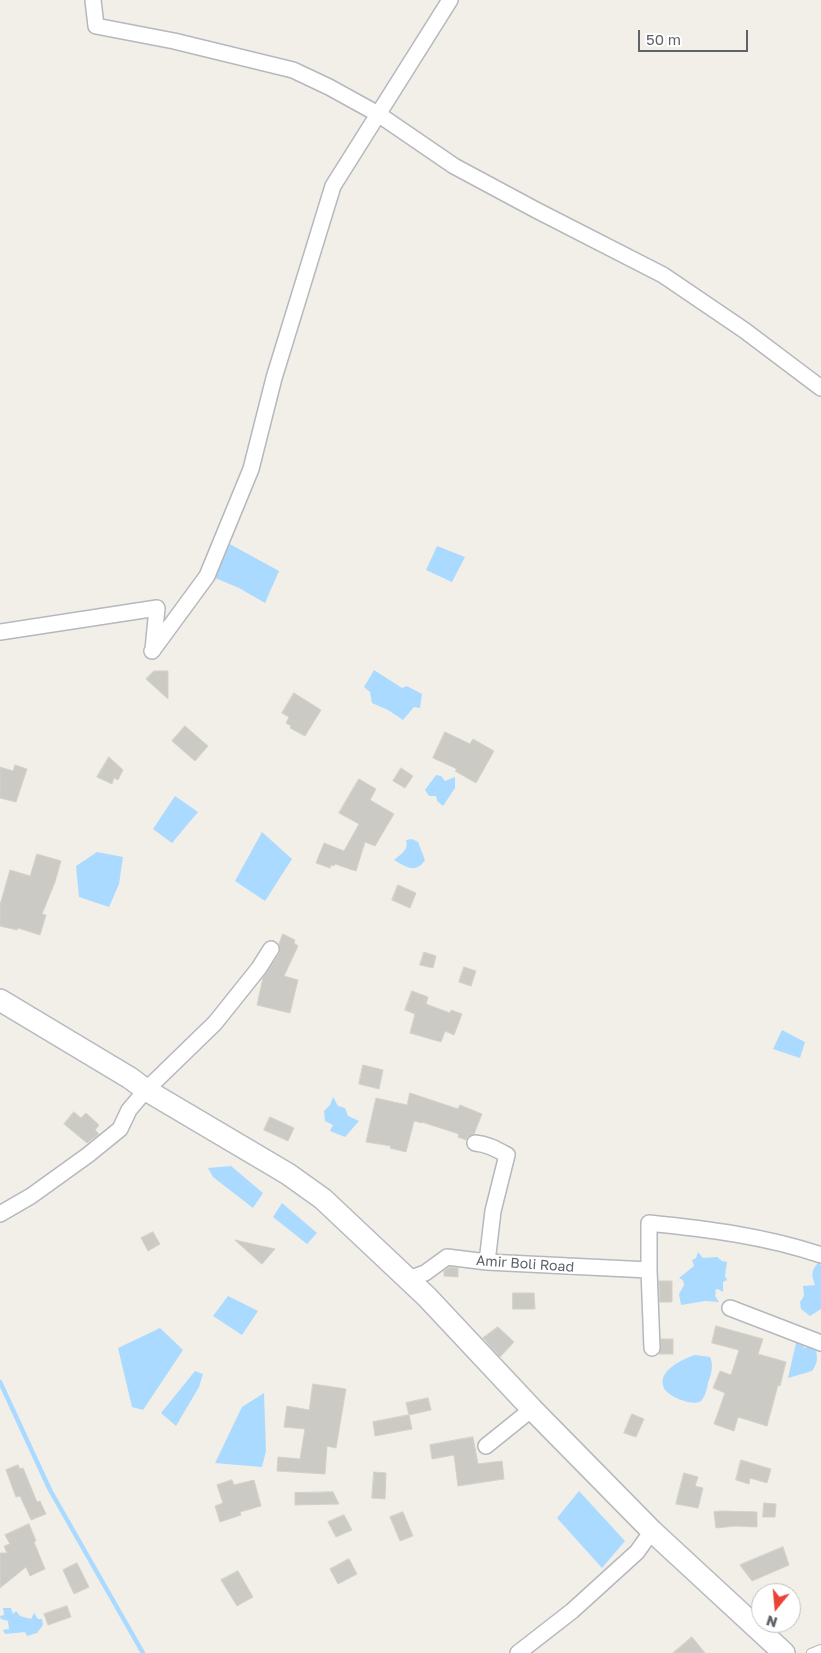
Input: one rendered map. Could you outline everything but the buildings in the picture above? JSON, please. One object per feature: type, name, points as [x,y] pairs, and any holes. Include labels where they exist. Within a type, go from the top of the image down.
[{"type":"main road","points":[[0,1000],[130,1078],[146,1090],[305,1186],[323,1199],[427,1297],[532,1409],[652,1531],[784,1653]]},
{"type":"street","points":[[93,0],[96,26],[174,41],[293,70],[378,114],[454,166],[663,275],[744,330],[821,388]]},
{"type":"street","points":[[0,632],[157,608],[152,651],[207,576],[251,469],[274,378],[333,186],[450,0]]},
{"type":"street","points":[[0,1214],[31,1196],[88,1155],[120,1129],[130,1110],[146,1090],[215,1023],[259,968],[271,949]]},
{"type":"street","points":[[475,1143],[495,1148],[507,1155],[492,1211],[487,1262]]},
{"type":"street","points":[[652,1348],[649,1223],[723,1231],[793,1246],[821,1255]]},
{"type":"street","name":"Amir Boli Road","points":[[408,1279],[424,1273],[447,1257],[487,1262],[649,1270]]},
{"type":"street","points":[[730,1308],[821,1343]]},
{"type":"street","points":[[486,1446],[532,1409]]},
{"type":"street","points":[[518,1653],[572,1611],[637,1552],[652,1531]]},
{"type":"lane","points":[[811,1653],[821,1649]]},
{"type":"water","points":[[226,542],[279,571],[265,603],[239,588],[213,577]]},
{"type":"water","points":[[437,546],[465,557],[452,582],[426,570]]},
{"type":"water","points":[[374,670],[402,688],[407,686],[422,694],[420,708],[414,707],[403,720],[388,710],[372,703],[370,692],[364,687]]},
{"type":"water","points":[[436,775],[441,776],[445,781],[455,777],[455,788],[443,806],[437,801],[436,796],[429,796],[425,790]]},
{"type":"water","points":[[175,796],[198,812],[172,843],[153,829]]},
{"type":"water","points":[[262,832],[292,859],[265,901],[235,881]]},
{"type":"water","points":[[412,839],[418,842],[425,860],[418,867],[414,868],[407,867],[394,860],[405,849],[406,840]]},
{"type":"water","points":[[97,852],[123,857],[119,884],[109,907],[79,897],[76,866]]},
{"type":"water","points":[[782,1030],[805,1042],[800,1058],[773,1049]]},
{"type":"water","points":[[333,1097],[338,1106],[345,1108],[348,1116],[359,1121],[345,1137],[330,1131],[333,1125],[325,1121],[324,1111],[330,1105]]},
{"type":"water","points":[[231,1166],[263,1193],[253,1208],[213,1177],[208,1168]]},
{"type":"water","points":[[282,1203],[317,1233],[307,1244],[273,1217]]},
{"type":"water","points":[[698,1252],[703,1258],[717,1257],[727,1262],[725,1276],[727,1280],[723,1282],[723,1292],[718,1289],[715,1290],[715,1296],[719,1302],[705,1301],[681,1305],[679,1294],[684,1285],[683,1280],[679,1278],[694,1266],[692,1260],[696,1258]]},
{"type":"water","points":[[819,1262],[821,1266],[821,1309],[810,1316],[801,1309],[800,1302],[804,1296],[803,1286],[815,1285],[812,1272]]},
{"type":"water","points":[[228,1296],[258,1311],[242,1335],[213,1316]]},
{"type":"water","points":[[160,1328],[183,1350],[143,1410],[132,1407],[118,1348]]},
{"type":"water","points":[[798,1340],[803,1343],[804,1348],[809,1347],[816,1351],[817,1361],[812,1371],[788,1378],[796,1343]]},
{"type":"water","points":[[695,1355],[710,1357],[712,1367],[704,1397],[701,1401],[692,1403],[670,1394],[664,1388],[663,1382],[667,1371],[684,1359]]},
{"type":"water","points":[[195,1371],[203,1374],[199,1387],[176,1426],[161,1413]]},
{"type":"water","points":[[264,1393],[266,1451],[262,1467],[215,1463],[242,1407]]},
{"type":"water","points":[[579,1491],[625,1541],[602,1568],[557,1518]]},
{"type":"water","points":[[3,1608],[11,1608],[13,1614],[16,1611],[20,1616],[31,1619],[34,1613],[38,1619],[42,1619],[43,1625],[37,1633],[27,1636],[25,1632],[5,1634],[3,1630],[9,1629],[8,1621],[1,1619],[0,1616],[4,1615]]},
{"type":"waterway","points":[[0,1382],[50,1490],[143,1653]]}]
